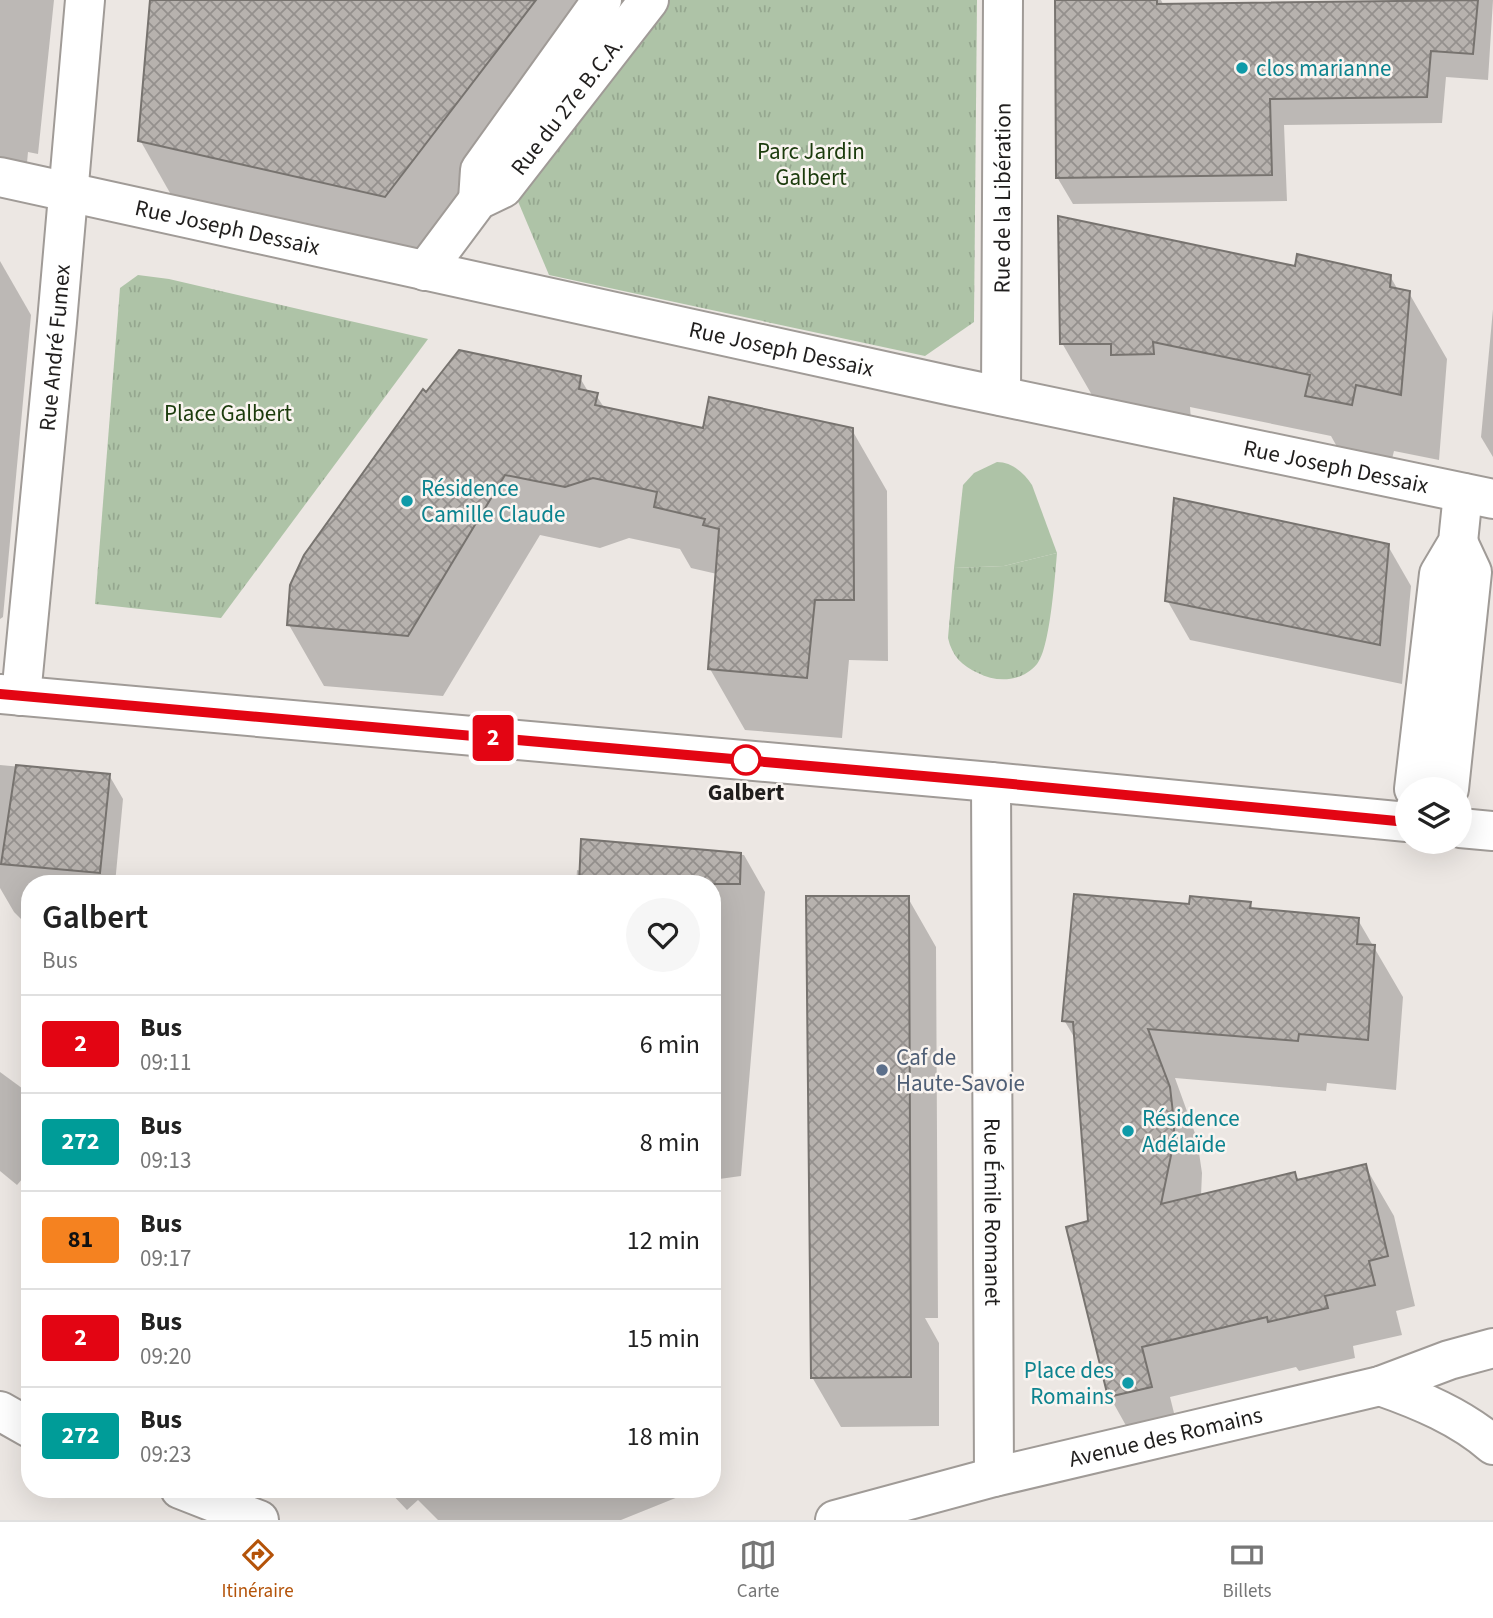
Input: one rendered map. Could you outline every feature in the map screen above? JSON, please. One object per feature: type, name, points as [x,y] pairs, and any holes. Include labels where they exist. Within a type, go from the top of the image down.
[{"type":"street","name":"Rue André Fumex","points":[[11,695],[69,192],[85,0]]},
{"type":"street","name":"Rue du 27e B.C.A.","points":[[478,200],[480,170],[603,0]]},
{"type":"street","name":"Rue du 27e B.C.A.","points":[[425,271],[478,200],[503,188],[649,0]]},
{"type":"street","name":"Rue de la Libération","points":[[1001,396],[1003,0]]},
{"type":"street","name":"Rue Joseph Dessaix","points":[[0,177],[1001,396],[1478,496]]},
{"type":"street","points":[[1416,777],[1438,574],[1458,542],[1478,496]]},
{"type":"street","points":[[1450,777],[1472,572],[1458,542]]},
{"type":"street","points":[[11,695],[991,782],[1395,821]]},
{"type":"street","name":"Rue Émile Romanet","points":[[991,782],[994,1477]]},
{"type":"street","points":[[1472,829],[1493,831]]},
{"type":"street","name":"Avenue des Romains","points":[[835,1520],[994,1477],[1380,1385],[1449,1360],[1493,1348]]},
{"type":"street","points":[[1380,1385],[1442,1411],[1482,1435],[1493,1446]]},
{"type":"street","points":[[0,1411],[21,1423]]},
{"type":"street","points":[[203,1498],[259,1520]]},
{"type":"green space","name":"Parc Jardin Galbert","points":[[668,0],[977,0],[974,322],[925,356],[549,275],[517,199]]},
{"type":"green space","name":"Place Galbert","points":[[138,275],[169,279],[428,339],[221,618],[95,604],[120,288]]},
{"type":"green space","points":[[997,462],[1017,469],[1032,485],[1057,553],[1004,566],[954,568],[963,485],[974,473]]},
{"type":"green space","points":[[1057,553],[1049,628],[1042,656],[1037,664],[1017,677],[1001,679],[985,676],[963,664],[952,650],[948,638],[954,568],[1004,566]]},
{"type":"building","points":[[150,0],[536,0],[385,197],[138,141]]},
{"type":"building","name":"clos marianne","points":[[1055,0],[1157,0],[1157,4],[1478,0],[1473,54],[1431,51],[1427,97],[1270,99],[1272,175],[1056,178]]},
{"type":"building","points":[[1058,216],[1295,266],[1297,254],[1391,275],[1390,287],[1410,291],[1401,395],[1356,385],[1352,405],[1305,396],[1310,375],[1153,342],[1154,354],[1111,355],[1111,344],[1060,344]]},
{"type":"building","points":[[459,350],[581,376],[579,389],[598,393],[595,405],[703,428],[709,397],[853,428],[854,600],[815,600],[807,678],[708,669],[719,529],[703,525],[705,519],[654,507],[657,492],[593,478],[565,487],[505,475],[408,636],[287,625],[290,585],[304,555],[423,389],[426,392]]},
{"type":"building","points":[[1174,498],[1389,544],[1380,645],[1165,601]]},
{"type":"building","points":[[16,765],[110,774],[100,873],[1,864]]},
{"type":"building","points":[[581,839],[741,853],[740,884],[721,884],[721,875],[579,875]]},
{"type":"building","name":"Résidence Adélaïde","points":[[1074,894],[1189,904],[1190,896],[1251,902],[1250,908],[1359,918],[1357,944],[1375,945],[1368,1040],[1299,1034],[1298,1041],[1148,1029],[1170,1087],[1174,1122],[1174,1141],[1161,1204],[1295,1172],[1297,1180],[1366,1164],[1388,1256],[1369,1261],[1375,1285],[1325,1296],[1328,1308],[1268,1322],[1267,1317],[1142,1347],[1152,1387],[1108,1397],[1066,1227],[1088,1221],[1073,1022],[1062,1021]]},
{"type":"building","points":[[806,896],[909,896],[911,1377],[811,1378]]},
{"type":"bus line","name":"2","points":[[0,694],[991,782],[1395,821]]},
{"type":"place","name":"clos marianne","points":[[1242,68]]},
{"type":"place","name":"Résidence Camille Claude","points":[[407,501]]},
{"type":"place","name":"Galbert","points":[[746,760]]},
{"type":"place","name":"Caf de Haute-Savoie","points":[[882,1070]]},
{"type":"place","name":"Résidence Adélaïde","points":[[1128,1131]]},
{"type":"place","name":"Place des Romains","points":[[1128,1383]]}]
